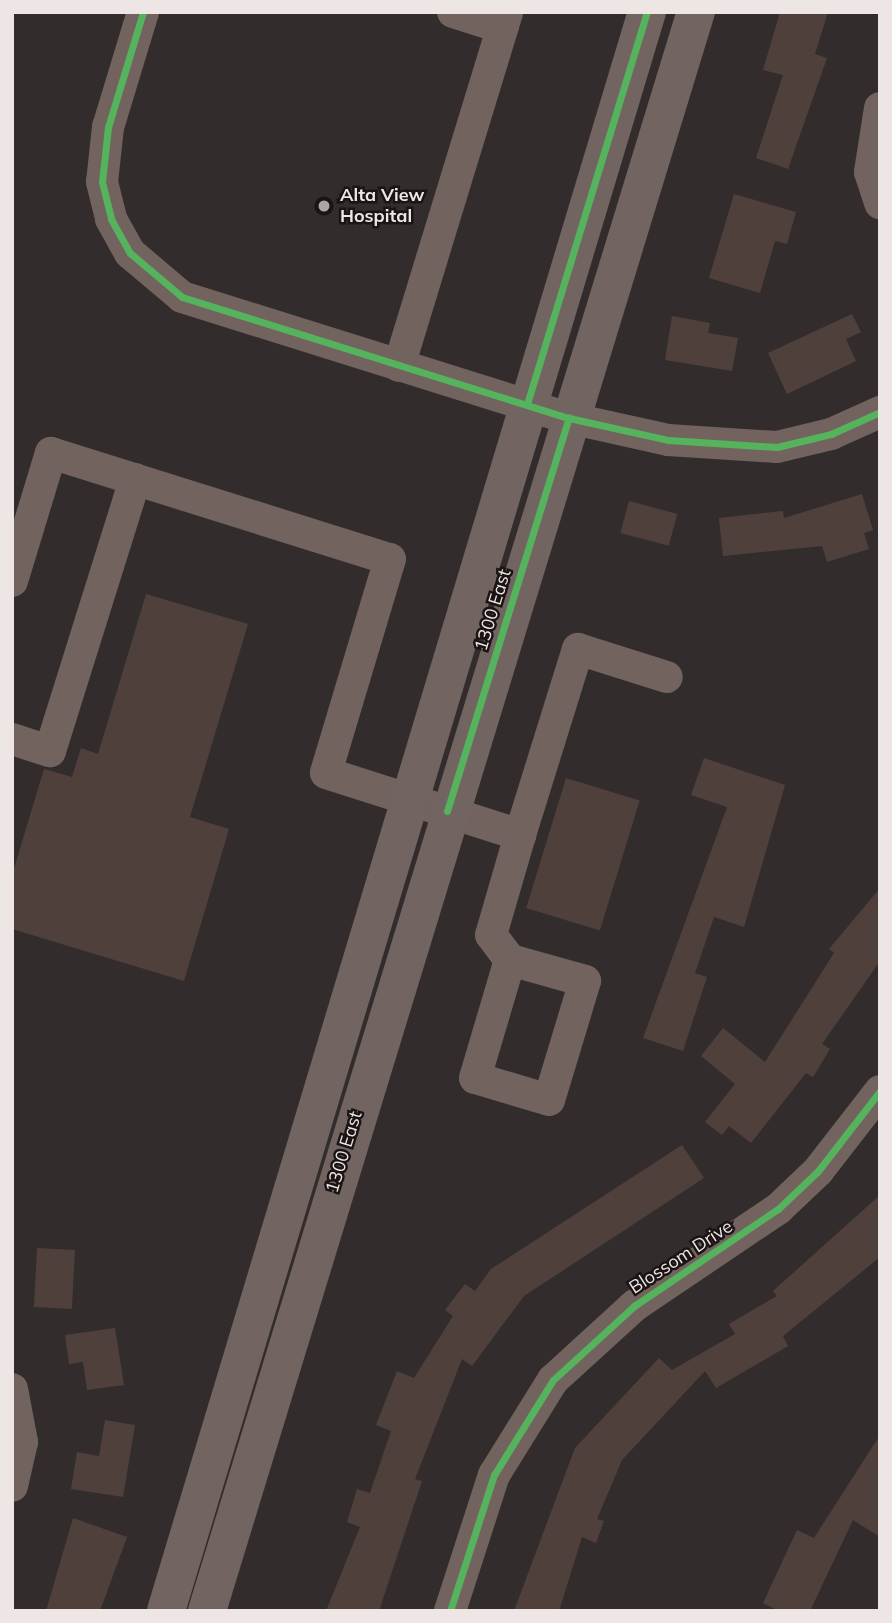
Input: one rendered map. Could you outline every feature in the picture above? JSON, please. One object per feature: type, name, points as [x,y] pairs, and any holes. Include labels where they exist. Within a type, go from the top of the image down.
[{"type":"main road","name":"1300 East","points":[[166,1611],[408,799],[647,12]]},
{"type":"main road","name":"1300 East","points":[[207,1611],[447,811],[696,12]]},
{"type":"street","points":[[143,12],[102,164],[108,210],[130,253],[161,284],[204,307],[569,418],[668,440],[750,449],[831,434],[880,412]]},
{"type":"street","points":[[399,366],[505,20],[453,12]]},
{"type":"street","points":[[880,108],[870,172],[880,203]]},
{"type":"street","points":[[12,581],[51,453],[390,559],[326,774],[520,835]]},
{"type":"street","points":[[12,739],[50,751],[135,479]]},
{"type":"street","points":[[510,960],[475,1078],[549,1100],[585,981],[510,960],[491,935],[578,649],[667,677]]},
{"type":"street","name":"Blossom Drive","points":[[450,1611],[494,1475],[553,1380],[634,1306],[778,1209],[818,1171],[880,1091]]},
{"type":"street","points":[[12,1389],[22,1442],[12,1486]]},
{"type":"building","points":[[780,12],[828,12],[815,54],[827,58],[788,169],[756,158],[783,75],[763,70]]},
{"type":"building","points":[[734,194],[796,212],[787,244],[775,241],[760,293],[709,278]]},
{"type":"building","points":[[852,314],[861,332],[846,339],[856,361],[787,394],[768,353]]},
{"type":"building","points":[[672,316],[710,323],[708,333],[738,338],[732,371],[665,360]]},
{"type":"building","points":[[862,494],[873,530],[864,533],[869,549],[827,562],[822,546],[723,556],[719,518],[783,511],[784,518]]},
{"type":"building","points":[[629,501],[677,514],[669,546],[620,533]]},
{"type":"building","points":[[146,594],[248,624],[190,817],[229,829],[184,981],[12,929],[12,875],[44,769],[72,777],[81,748],[98,754]]},
{"type":"building","points":[[704,758],[785,785],[744,927],[714,917],[695,973],[707,977],[683,1051],[643,1038],[727,807],[691,795]]},
{"type":"building","points":[[566,778],[640,801],[600,931],[526,908]]},
{"type":"building","points":[[880,888],[880,961],[822,1044],[830,1049],[813,1077],[806,1073],[751,1143],[729,1126],[722,1135],[705,1122],[735,1084],[701,1056],[723,1028],[765,1062],[834,953],[829,949]]},
{"type":"building","points":[[682,1145],[704,1178],[524,1296],[472,1366],[462,1359],[415,1479],[422,1481],[379,1611],[326,1611],[360,1527],[347,1522],[357,1489],[370,1493],[391,1431],[376,1425],[397,1371],[414,1378],[453,1316],[445,1310],[465,1284],[475,1291],[491,1269]]},
{"type":"building","points":[[880,1195],[880,1257],[783,1336],[788,1346],[716,1388],[705,1371],[622,1460],[597,1519],[604,1521],[596,1543],[582,1537],[559,1611],[514,1611],[575,1448],[659,1358],[672,1370],[735,1334],[729,1324],[777,1296],[773,1291]]},
{"type":"building","points":[[37,1248],[75,1250],[72,1309],[34,1307]]},
{"type":"building","points":[[115,1328],[124,1385],[87,1390],[83,1362],[69,1364],[65,1335]]},
{"type":"building","points":[[105,1420],[135,1425],[123,1497],[71,1489],[77,1452],[99,1456]]},
{"type":"building","points":[[880,1435],[880,1537],[853,1520],[810,1611],[779,1611],[763,1603],[797,1530],[814,1538]]},
{"type":"building","points":[[73,1518],[127,1537],[100,1611],[46,1611]]},
{"type":"cycle path","points":[[143,12],[108,127],[102,182],[111,219],[130,253],[182,297],[569,418],[668,440],[777,447],[831,434],[880,412]]},
{"type":"cycle path","points":[[527,404],[647,12]]},
{"type":"cycle path","points":[[447,811],[569,418]]},
{"type":"cycle path","points":[[450,1611],[494,1475],[553,1380],[634,1306],[778,1209],[818,1171],[880,1091]]},
{"type":"place","name":"Alta View Hospital","points":[[324,206]]}]
